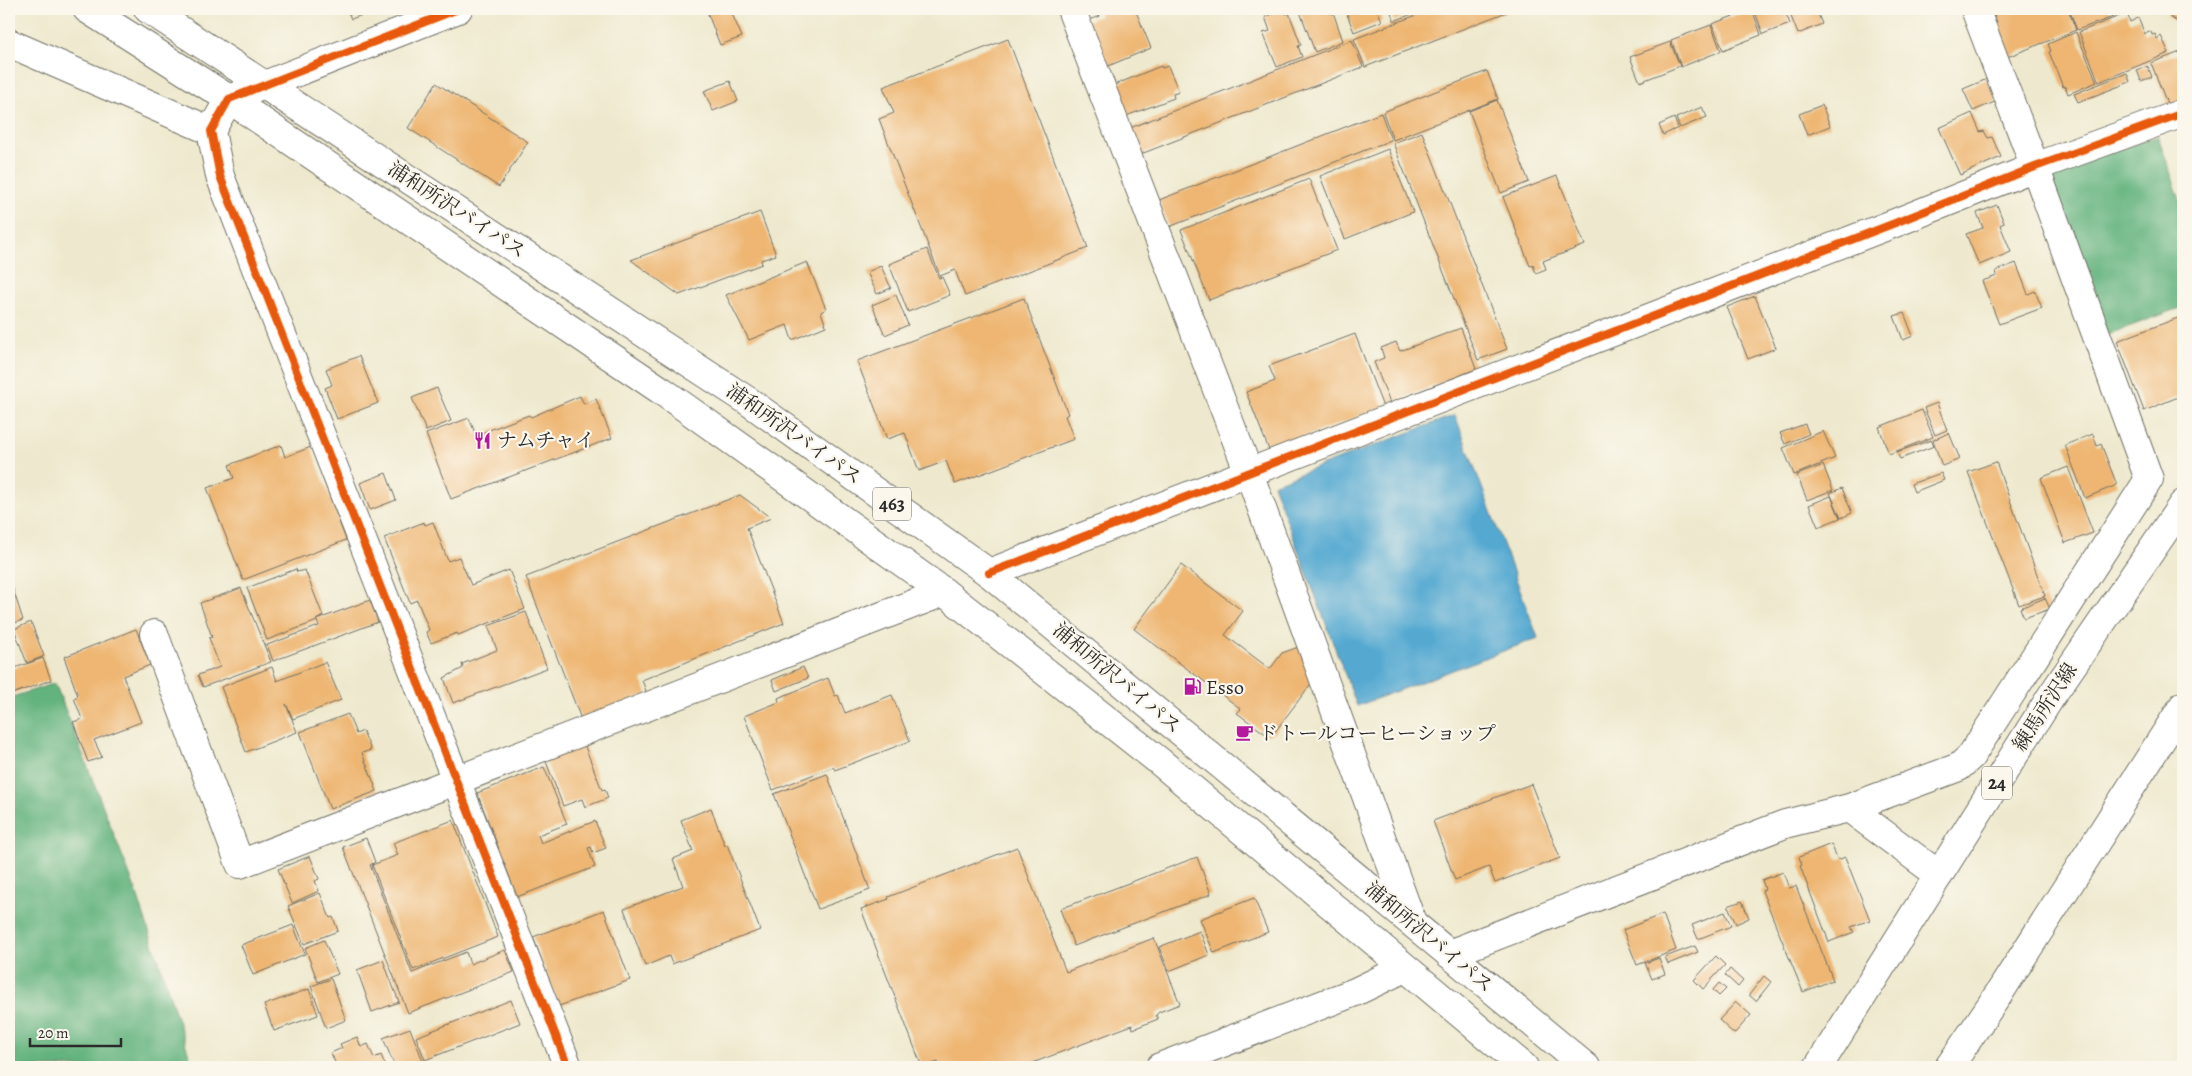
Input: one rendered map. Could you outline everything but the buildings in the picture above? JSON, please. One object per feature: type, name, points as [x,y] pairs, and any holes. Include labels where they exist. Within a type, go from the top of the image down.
[{"type":"main road","name":"浦和所沢バイパス","points":[[87,9],[229,99],[662,390],[944,592],[1159,761],[1524,1067]]},
{"type":"main road","name":"浦和所沢バイパス","points":[[148,9],[748,401],[989,573],[1586,1067]]},
{"type":"main road","points":[[458,9],[229,99],[210,131],[220,176],[568,1067]]},
{"type":"main road","points":[[1072,9],[1250,472],[1412,922]]},
{"type":"main road","points":[[1449,954],[1785,824],[1849,808],[1959,767],[1972,756],[2149,479],[2035,167],[1974,9]]},
{"type":"main road","points":[[9,43],[210,131]]},
{"type":"main road","points":[[989,573],[1895,223],[2035,167],[2183,113]]},
{"type":"main road","name":"練馬所沢線","points":[[1818,1067],[2052,695],[2183,504]]},
{"type":"main road","points":[[154,634],[240,864],[944,592]]},
{"type":"main road","points":[[1949,1067],[2003,987],[2183,706]]},
{"type":"main road","points":[[1849,808],[1939,875]]},
{"type":"main road","points":[[1160,1067],[1355,992],[1405,968]]},
{"type":"green space","points":[[2158,136],[2183,209],[2183,307],[2106,335],[2047,174]]},
{"type":"green space","points":[[55,683],[136,891],[193,1067],[9,1067],[9,698]]},
{"type":"water","points":[[1455,415],[1538,638],[1357,706],[1273,484]]},
{"type":"cycle path","points":[[458,9],[229,99],[211,131],[220,176],[568,1067]]},
{"type":"cycle path","points":[[989,573],[1895,223],[2035,167],[2183,113]]},
{"type":"place","name":"ナムチャイ","points":[[483,440]]},
{"type":"place","name":"Esso","points":[[1192,687]]},
{"type":"place","name":"ドトールコーヒーショップ","points":[[1244,733]]}]
